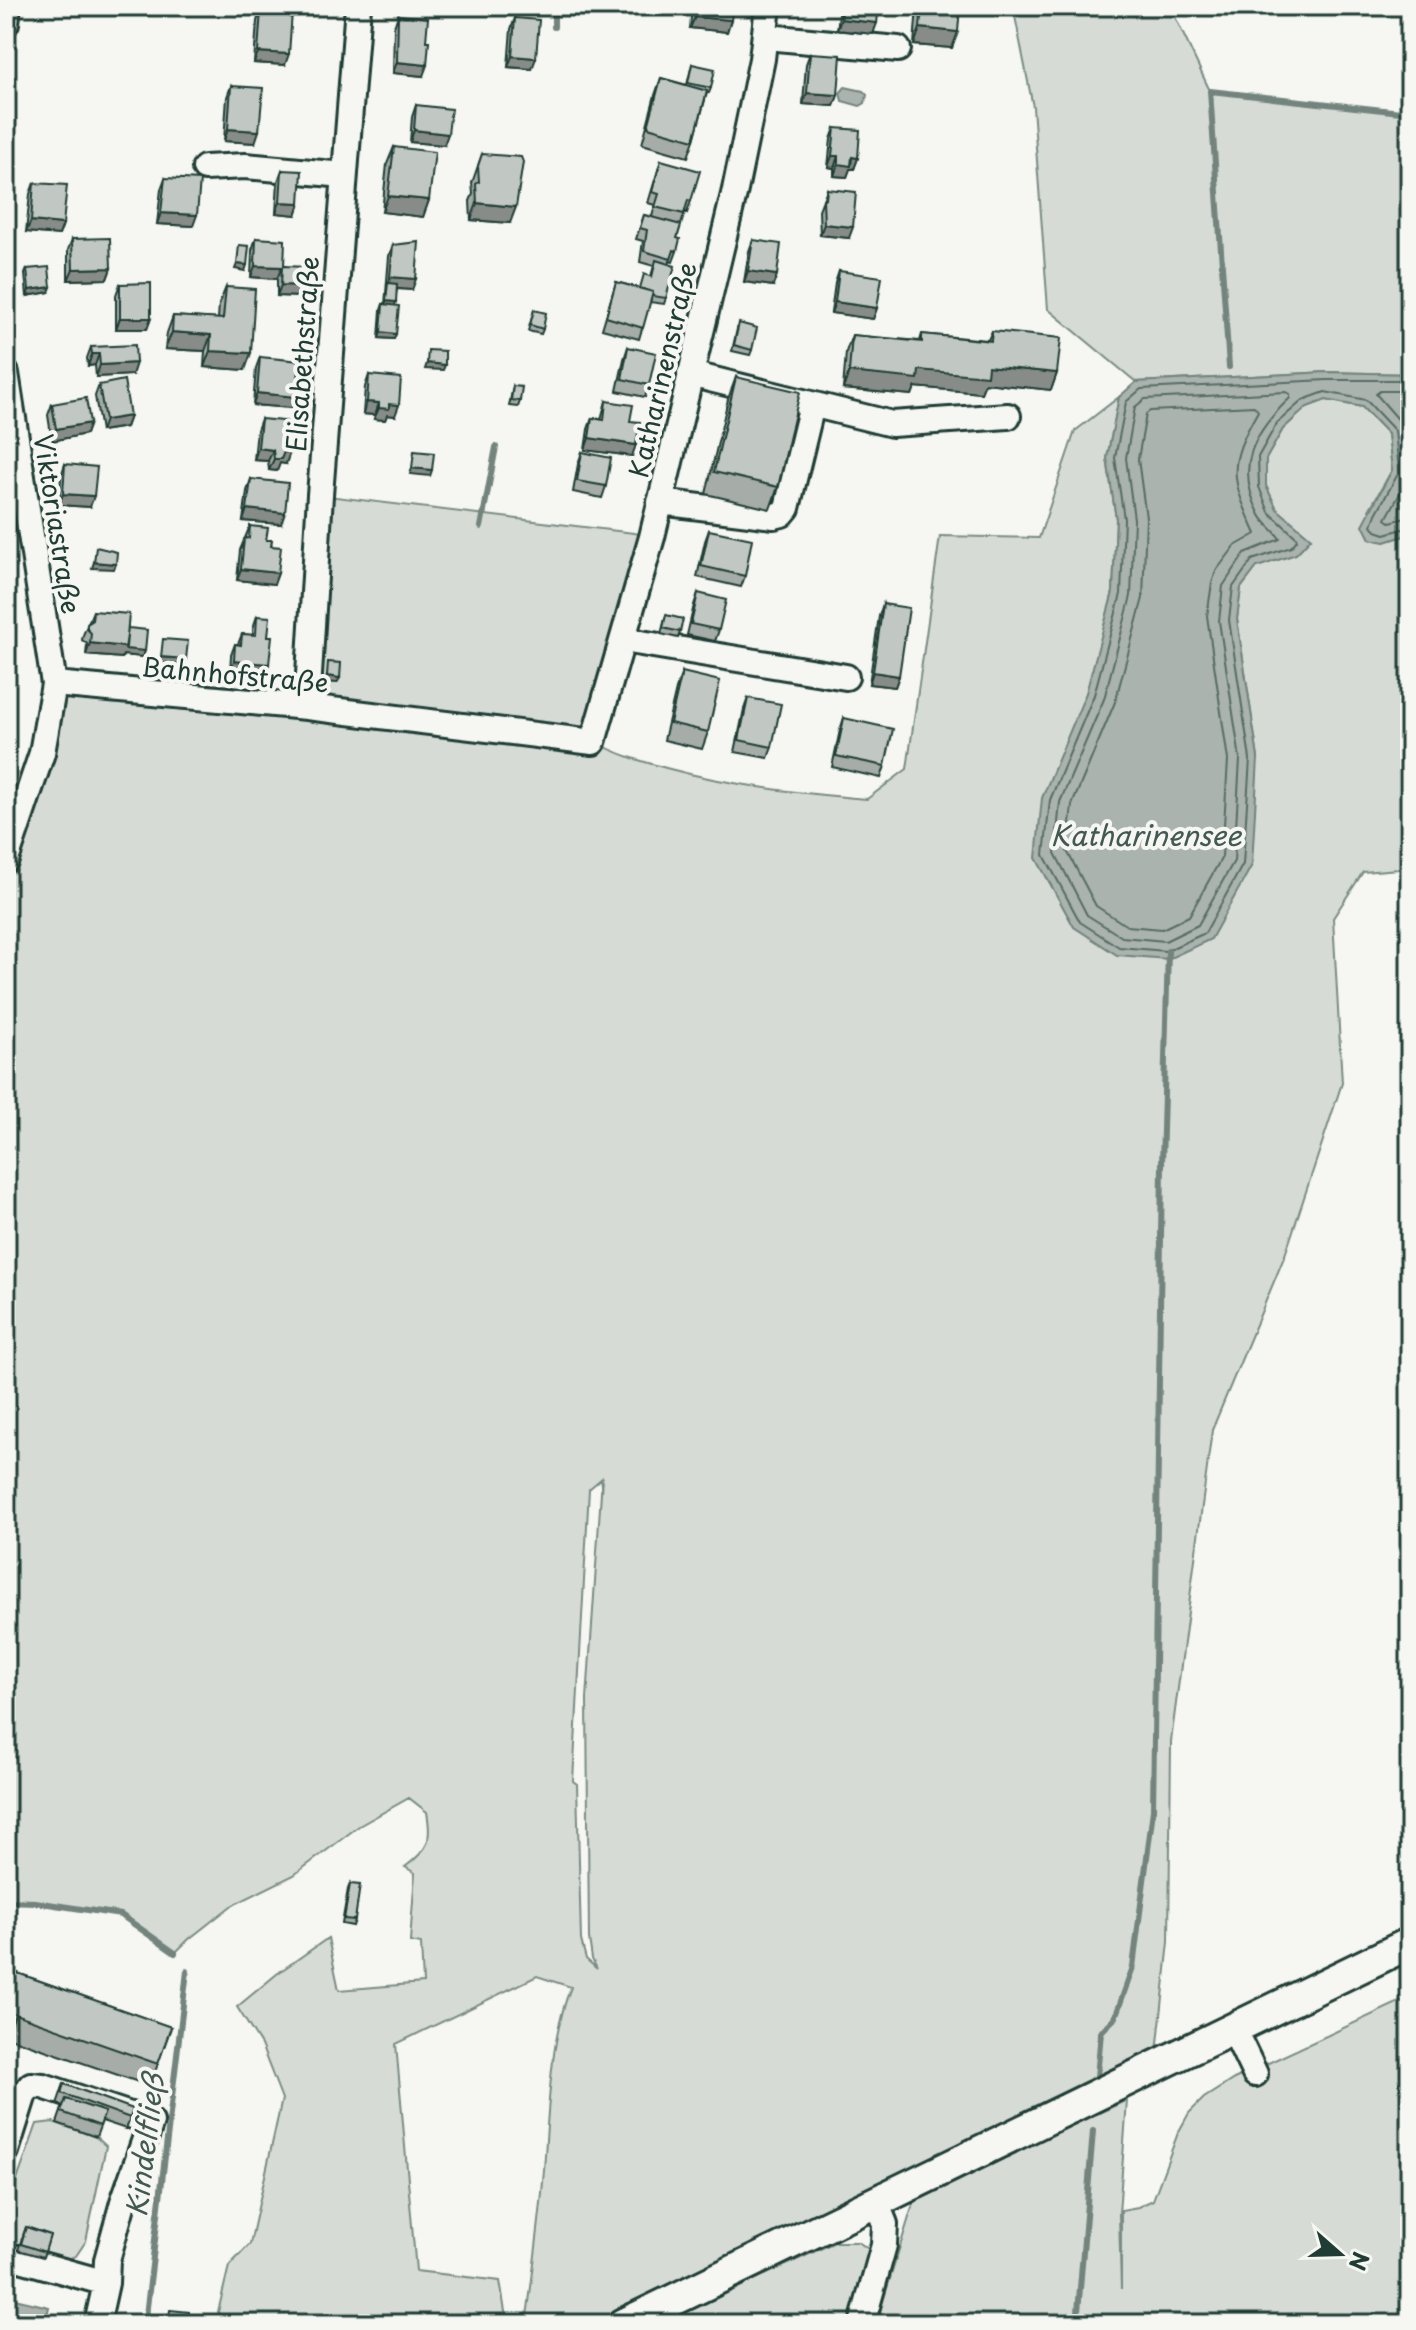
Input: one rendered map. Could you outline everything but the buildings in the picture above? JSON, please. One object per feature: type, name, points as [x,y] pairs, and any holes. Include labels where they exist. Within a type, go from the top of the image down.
[{"type":"main road","points":[[624,2324],[1410,1943]]},
{"type":"street","points":[[6,23],[8,6]]},
{"type":"street","name":"Elisabethstraße","points":[[307,707],[358,6]]},
{"type":"street","name":"Katharinenstraße","points":[[593,742],[660,502],[735,190],[766,37],[768,6]]},
{"type":"street","points":[[766,37],[898,49]]},
{"type":"street","points":[[205,168],[245,166],[344,175]]},
{"type":"street","name":"Viktoriastraße","points":[[6,373],[54,684]]},
{"type":"street","points":[[690,374],[892,424],[1008,416]]},
{"type":"street","points":[[660,502],[774,516],[782,514],[787,508],[812,405]]},
{"type":"street","points":[[623,640],[846,677]]},
{"type":"street","points":[[6,860],[42,753],[54,684]]},
{"type":"street","name":"Bahnhofstraße","points":[[54,684],[307,707],[593,742]]},
{"type":"street","points":[[1233,2028],[1255,2074]]},
{"type":"street","points":[[6,2151],[24,2094],[31,2085],[43,2086],[151,2122],[107,2260],[106,2283],[97,2324]]},
{"type":"street","points":[[862,2324],[884,2245],[885,2224],[876,2201]]},
{"type":"street","points":[[6,2255],[106,2283]]},
{"type":"shaded area","points":[[1013,6],[1170,6],[1210,91],[1410,113],[1410,374],[1327,372],[1136,382],[1048,309],[1033,107]]},
{"type":"shaded area","points":[[1119,397],[1107,458],[1116,519],[1113,592],[1087,693],[1258,758],[1237,619],[1241,588],[1257,567],[1296,554],[1311,538],[1277,509],[1266,486],[1266,459],[1283,429],[1307,407],[1326,400],[1362,407],[1388,434],[1392,470],[1369,510],[1385,542],[1410,534],[1410,868],[1363,872],[1333,918],[1342,1083],[1285,1255],[1212,1430],[1171,1741],[1169,1942],[1157,2052],[848,2210],[602,2324],[526,2324],[554,2052],[571,1987],[537,1976],[396,2044],[416,2271],[500,2281],[507,2324],[224,2324],[218,2312],[229,2266],[250,2244],[282,2099],[261,2045],[237,2007],[328,1938],[339,1990],[423,1983],[421,1944],[410,1942],[415,1873],[405,1867],[427,1844],[427,1812],[409,1798],[359,1826],[294,1875],[231,1906],[175,1953],[121,1915],[36,1902],[6,1901],[6,1726],[10,1715],[11,1680],[6,1676],[6,860],[54,684],[307,707],[320,495],[634,533],[651,536],[596,742],[639,760],[716,780],[867,799],[907,769],[940,536],[1039,538],[1075,431]],"holes":[[[602,1478],[587,1699],[589,1938],[597,1969],[586,1959],[581,1940],[577,1784],[573,1781],[589,1489]]]},
{"type":"shaded area","points":[[1410,1997],[1410,2324],[876,2324],[915,2198],[1127,2100],[1119,2214],[1121,2289],[1121,2210],[1153,2200],[1178,2133],[1189,2113],[1204,2098],[1234,2079]]},
{"type":"shaded area","points":[[53,2122],[96,2137],[106,2146],[86,2241],[76,2256],[63,2260],[43,2257],[24,2233],[18,2250],[6,2240],[6,2211],[37,2124]]},
{"type":"shaded area","points":[[835,2242],[858,2242],[876,2254],[854,2324],[661,2324]]},
{"type":"water","points":[[845,87],[863,91],[867,95],[865,103],[860,106],[842,101],[840,93]]},
{"type":"water","name":"Katharinensee","points":[[1327,372],[1410,374],[1410,534],[1385,542],[1370,539],[1363,525],[1392,470],[1388,434],[1362,407],[1326,400],[1307,407],[1283,429],[1266,459],[1266,486],[1277,509],[1311,538],[1296,554],[1257,567],[1241,588],[1237,619],[1258,758],[1252,865],[1211,939],[1168,959],[1117,955],[1074,927],[1036,858],[1042,798],[1086,693],[1113,592],[1116,519],[1107,458],[1119,397],[1136,382]]},
{"type":"water","points":[[6,2297],[49,2307],[45,2324],[6,2324]]},
{"type":"waterway","points":[[554,6],[554,27]]},
{"type":"waterway","points":[[1229,367],[1210,91],[1410,113]]},
{"type":"waterway","points":[[481,527],[496,447]]},
{"type":"waterway","points":[[1097,2077],[1101,2032],[1115,2018],[1133,1967],[1153,1810],[1168,951]]},
{"type":"waterway","name":"Kindelfließ","points":[[6,1901],[35,1902],[121,1915],[175,1953]]},
{"type":"waterway","name":"Kindelfließ","points":[[145,2324],[187,1971]]},
{"type":"waterway","points":[[1077,2324],[1093,2131]]}]
